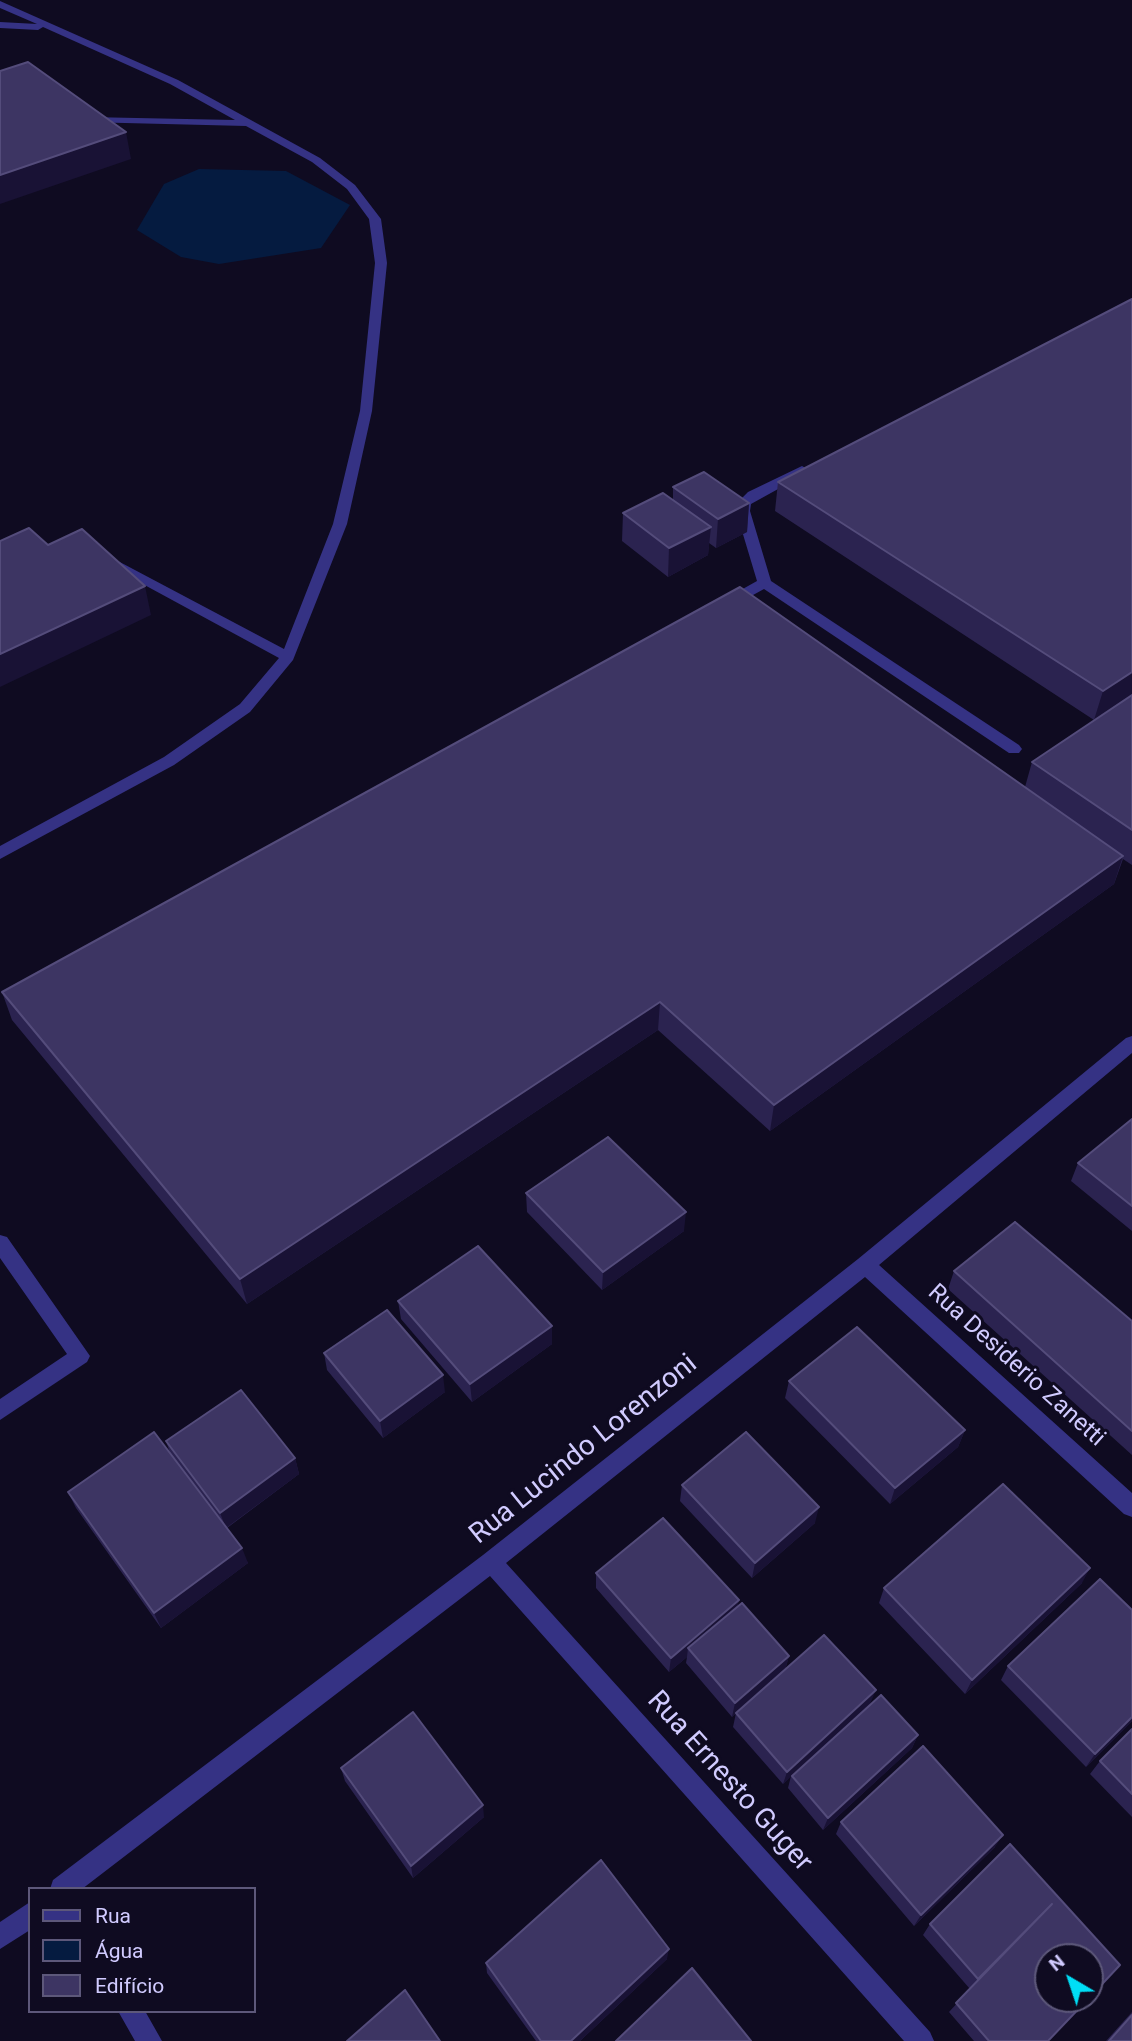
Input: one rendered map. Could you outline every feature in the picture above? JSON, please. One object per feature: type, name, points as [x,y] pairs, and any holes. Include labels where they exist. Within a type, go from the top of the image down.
[{"type":"street","points":[[0,4],[45,27],[174,82],[316,160],[351,187],[375,219],[381,263],[366,411],[340,524],[288,657],[245,708],[169,761],[0,853]]},
{"type":"street","points":[[0,25],[45,27]]},
{"type":"street","points":[[88,120],[251,123]]},
{"type":"street","points":[[814,464],[752,495],[744,503],[743,511],[765,583],[1014,749]]},
{"type":"street","points":[[101,558],[288,657]]},
{"type":"street","points":[[718,609],[765,583]]},
{"type":"street","name":"Rua Lucindo Lorenzoni","points":[[65,1887],[491,1562],[865,1265],[1132,1043]]},
{"type":"street","points":[[0,1243],[80,1356],[0,1411]]},
{"type":"street","name":"Rua Desiderio Zanetti","points":[[865,1265],[1132,1507]]},
{"type":"street","name":"Rua Ernesto Guger","points":[[491,1562],[922,2041]]},
{"type":"street","points":[[0,1937],[28,1916]]},
{"type":"street","points":[[132,2013],[149,2041]]},
{"type":"water","points":[[199,169],[286,171],[350,205],[321,248],[219,264],[181,257],[137,230],[164,184]]},
{"type":"building","points":[[28,62],[126,132],[0,175],[0,71]]},
{"type":"building","points":[[1132,299],[1132,672],[1103,691],[778,482]]},
{"type":"building","points":[[704,472],[749,503],[718,519],[673,487]]},
{"type":"building","points":[[663,493],[711,527],[669,548],[623,513]]},
{"type":"building","points":[[29,528],[48,545],[82,529],[145,586],[0,654],[0,541]]},
{"type":"building","points":[[740,587],[1123,856],[774,1105],[660,1002],[240,1279],[2,992]]},
{"type":"building","points":[[1132,695],[1132,830],[1032,762]]},
{"type":"building","points":[[1132,1119],[1132,1206],[1078,1163]]},
{"type":"building","points":[[608,1137],[686,1212],[603,1272],[526,1193]]},
{"type":"building","points":[[1015,1222],[1132,1321],[1132,1431],[954,1271]]},
{"type":"building","points":[[478,1246],[552,1326],[470,1384],[398,1301]]},
{"type":"building","points":[[387,1310],[443,1375],[380,1421],[324,1353]]},
{"type":"building","points":[[857,1327],[965,1430],[895,1488],[789,1381]]},
{"type":"building","points":[[241,1390],[295,1458],[220,1513],[166,1441]]},
{"type":"building","points":[[154,1432],[242,1548],[154,1613],[68,1492]]},
{"type":"building","points":[[746,1432],[819,1507],[755,1563],[682,1485]]},
{"type":"building","points":[[1003,1484],[1090,1568],[972,1680],[884,1588]]},
{"type":"building","points":[[663,1518],[739,1600],[671,1658],[596,1573]]},
{"type":"building","points":[[1100,1579],[1132,1610],[1132,1717],[1095,1754],[1008,1666]]},
{"type":"building","points":[[742,1603],[789,1656],[735,1703],[688,1648]]},
{"type":"building","points":[[824,1635],[876,1690],[787,1772],[736,1713]]},
{"type":"building","points":[[881,1695],[918,1735],[828,1818],[792,1776]]},
{"type":"building","points":[[413,1712],[483,1805],[411,1866],[341,1768]]},
{"type":"building","points":[[1132,1729],[1132,1794],[1100,1761]]},
{"type":"building","points":[[923,1746],[1003,1835],[921,1915],[841,1822]]},
{"type":"building","points":[[1010,1844],[1100,1943],[1034,1943],[1034,2013],[1075,2013],[1048,2041],[989,2041],[956,2003],[1052,1904],[978,1979],[930,1924]]},
{"type":"building","points":[[601,1860],[669,1949],[571,2041],[541,2041],[486,1963]]},
{"type":"building","points":[[1104,1947],[1120,1965],[1104,1982]]},
{"type":"building","points":[[692,1968],[751,2041],[616,2041]]},
{"type":"building","points":[[405,1990],[440,2041],[347,2041]]},
{"type":"building","points":[[1132,2015],[1132,2041],[1109,2041]]}]
